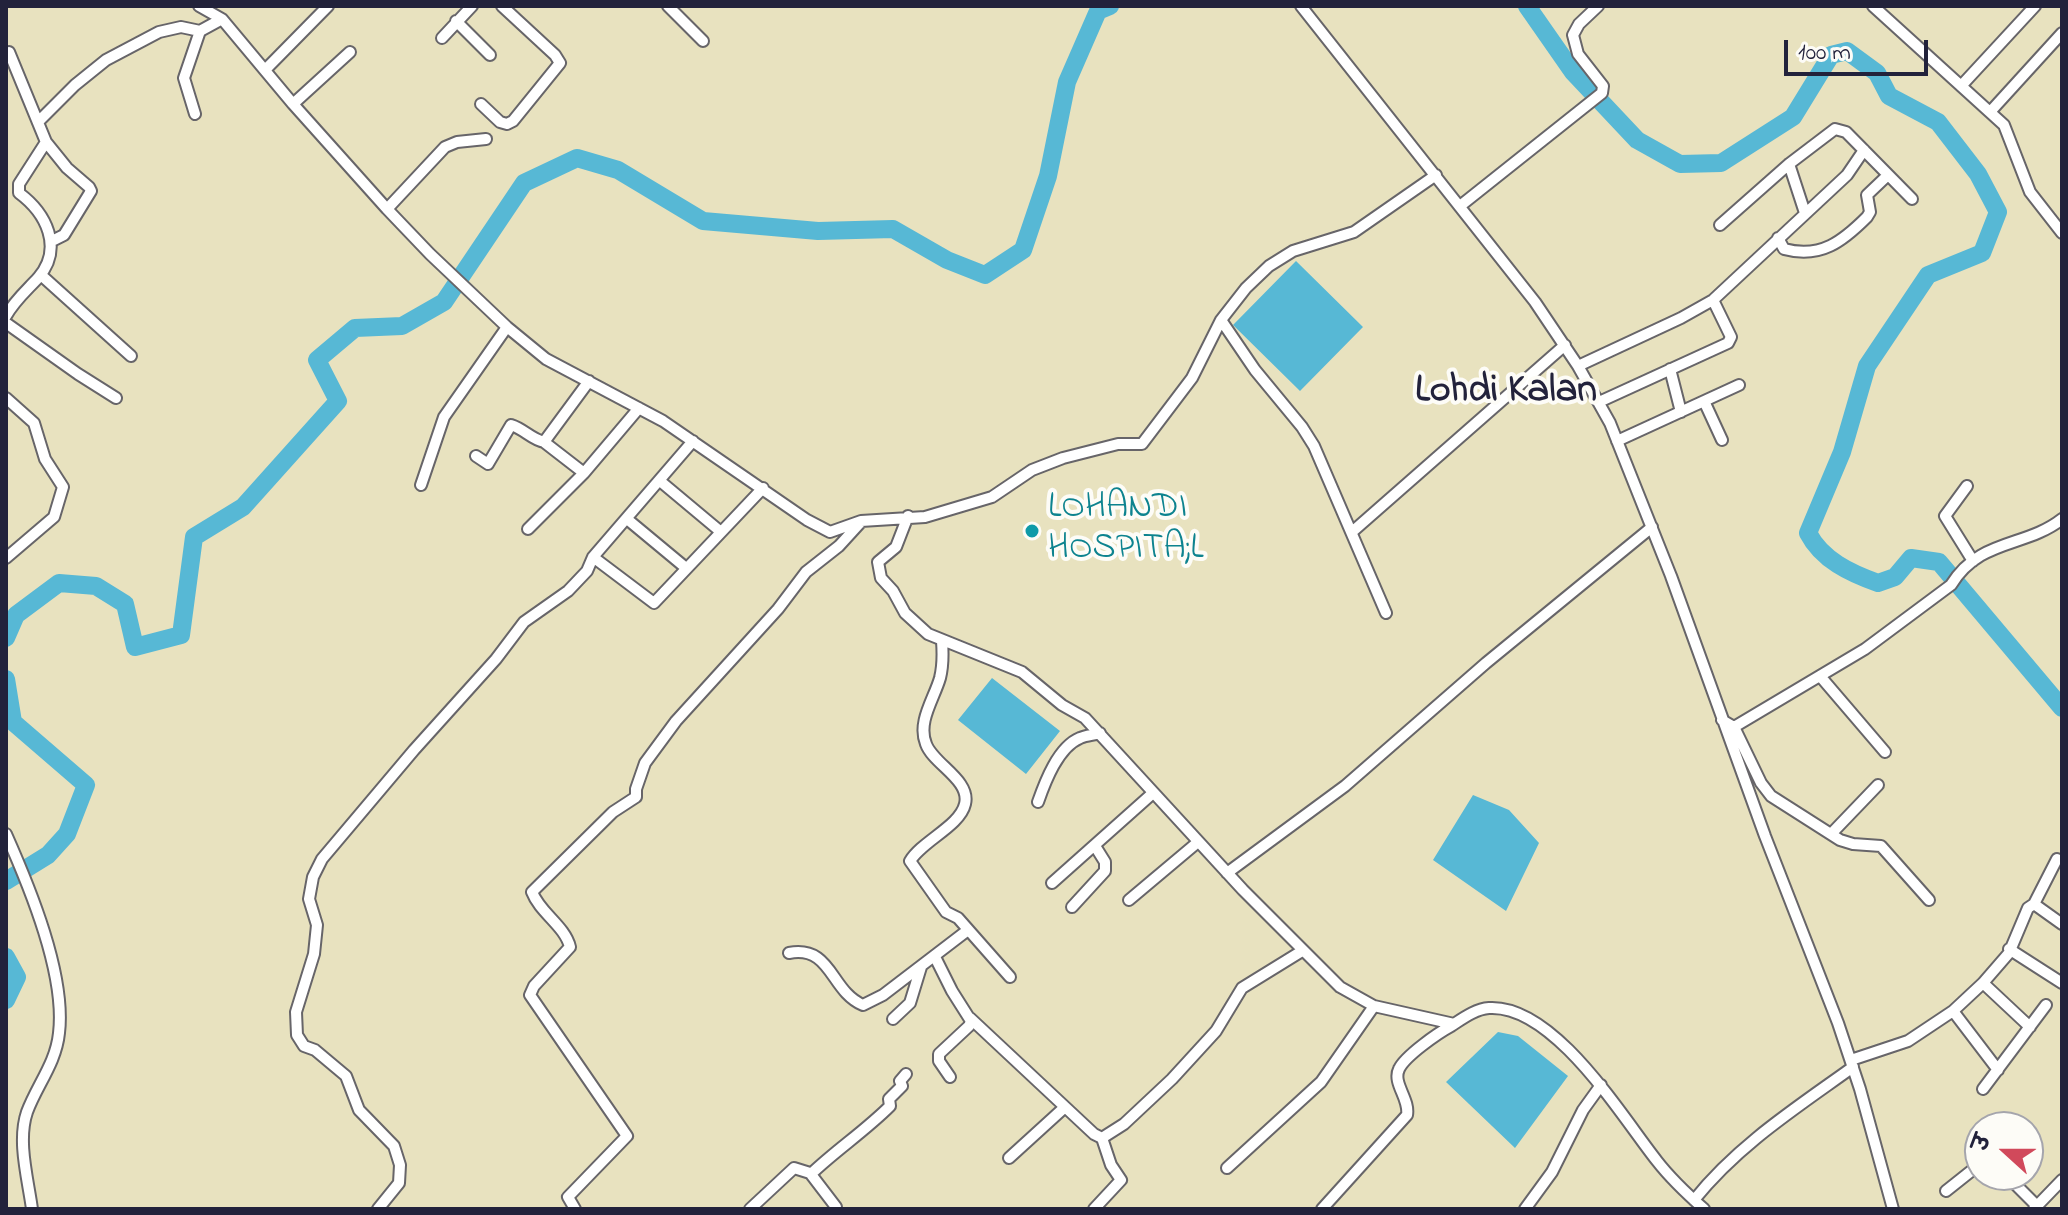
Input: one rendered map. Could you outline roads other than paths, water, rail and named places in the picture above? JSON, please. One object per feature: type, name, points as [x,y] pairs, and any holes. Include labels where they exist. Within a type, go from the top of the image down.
[{"type":"street","points":[[199,6],[222,19],[387,209],[507,327],[546,359],[639,408],[693,441],[824,531],[835,532],[861,521],[925,517],[992,497],[1032,470],[1063,458],[1118,444],[1142,444],[1192,378],[1221,320],[1246,288],[1269,266],[1293,251],[1354,232],[1436,175]]},
{"type":"street","points":[[265,70],[328,6]]},
{"type":"street","points":[[442,38],[472,6]]},
{"type":"street","points":[[481,104],[500,122],[507,124],[513,121],[560,63],[502,6]]},
{"type":"street","points":[[668,6],[703,41]]},
{"type":"street","points":[[1301,6],[1535,302],[1599,402],[1652,527],[1852,1063],[1893,1209]]},
{"type":"street","points":[[1460,206],[1600,95],[1604,88],[1578,54],[1573,35],[1579,24],[1598,6]]},
{"type":"street","points":[[1873,6],[2007,130],[2034,199],[2062,233]]},
{"type":"street","points":[[1961,86],[2035,6]]},
{"type":"street","points":[[38,122],[75,85],[106,60],[159,32],[181,27],[200,31],[222,19]]},
{"type":"street","points":[[456,21],[490,55]]},
{"type":"street","points":[[195,114],[184,78],[200,31]]},
{"type":"street","points":[[1990,112],[2062,33]]},
{"type":"street","points":[[9,52],[46,142],[91,191],[64,235],[52,241]]},
{"type":"street","points":[[293,104],[350,52]]},
{"type":"street","points":[[1720,225],[1789,164],[1835,129],[1846,132],[1912,199]]},
{"type":"street","points":[[387,209],[445,147],[457,142],[486,139]]},
{"type":"street","points":[[7,309],[41,275],[50,257],[52,241],[42,215],[19,193],[19,184],[46,142]]},
{"type":"street","points":[[1578,366],[1713,300],[1847,175],[1864,150]]},
{"type":"street","points":[[1789,164],[1805,213]]},
{"type":"street","points":[[1778,238],[1783,248],[1790,251],[1821,249],[1841,242],[1867,217],[1870,212],[1867,195],[1888,175]]},
{"type":"street","points":[[41,275],[131,356]]},
{"type":"street","points":[[1599,402],[1730,341],[1731,337],[1713,300]]},
{"type":"street","points":[[1221,320],[1255,370],[1308,437],[1386,613]]},
{"type":"street","points":[[6,323],[116,398]]},
{"type":"street","points":[[421,485],[444,417],[507,327]]},
{"type":"street","points":[[1352,532],[1565,345]]},
{"type":"street","points":[[1670,369],[1681,412]]},
{"type":"street","points":[[544,442],[589,381]]},
{"type":"street","points":[[1617,441],[1739,385]]},
{"type":"street","points":[[6,398],[34,423],[45,459],[63,487],[54,517],[6,558]]},
{"type":"street","points":[[1704,401],[1722,440]]},
{"type":"street","points":[[528,529],[584,473],[639,408]]},
{"type":"street","points":[[476,456],[488,464],[511,425],[544,442],[584,473]]},
{"type":"street","points":[[378,1209],[399,1183],[401,1174],[397,1153],[389,1140],[359,1110],[346,1076],[315,1050],[304,1046],[297,1035],[296,1012],[310,972],[317,925],[309,899],[313,877],[322,859],[368,803],[477,681],[524,622],[568,591],[587,571],[593,557],[693,441]]},
{"type":"street","points":[[660,481],[721,532]]},
{"type":"street","points":[[1967,486],[1945,516],[1973,561]]},
{"type":"street","points":[[593,557],[654,603],[763,488]]},
{"type":"street","points":[[908,516],[896,547],[878,562],[881,578],[893,591],[905,613],[928,634],[1022,672],[1062,705],[1085,718],[1227,873],[1340,987],[1374,1006],[1454,1024]]},
{"type":"street","points":[[627,519],[686,568]]},
{"type":"street","points":[[1734,727],[1865,649],[1951,585],[1973,561],[1999,545],[2048,528],[2062,519]]},
{"type":"street","points":[[575,1209],[568,1197],[627,1136],[530,995],[534,986],[570,947],[532,892],[613,812],[636,797],[645,763],[676,721],[778,609],[806,572],[839,546],[861,521]]},
{"type":"street","points":[[1227,873],[1345,786],[1486,663],[1652,527]]},
{"type":"street","points":[[942,641],[943,663],[925,719],[925,743],[962,787],[966,803],[950,824],[915,853],[910,861],[946,912],[958,918],[1010,977]]},
{"type":"street","points":[[1820,676],[1885,752]]},
{"type":"street","points":[[1722,720],[1734,727],[1766,791],[1831,834],[1853,844],[1881,846],[1929,900]]},
{"type":"street","points":[[1038,802],[1044,785],[1065,750],[1081,737],[1100,733]]},
{"type":"street","points":[[1831,834],[1878,785]]},
{"type":"street","points":[[1052,883],[1153,793]]},
{"type":"street","points":[[8,839],[33,900],[52,962],[60,1020],[55,1054],[31,1103],[24,1126],[32,1209]]},
{"type":"street","points":[[1129,900],[1198,842]]},
{"type":"street","points":[[1072,907],[1105,871],[1105,862],[1095,846]]},
{"type":"street","points":[[1694,1200],[1756,1137],[1852,1063],[1908,1041],[1953,1011],[1983,983],[2009,953],[2028,908],[2034,904],[2057,859]]},
{"type":"street","points":[[2034,904],[2062,924]]},
{"type":"street","points":[[789,953],[810,952],[848,994],[863,1005],[883,995],[968,930]]},
{"type":"street","points":[[2009,949],[2062,983]]},
{"type":"street","points":[[1102,1138],[1124,1124],[1172,1079],[1216,1031],[1237,993],[1302,951]]},
{"type":"street","points":[[935,957],[970,1018],[1094,1134],[1102,1138],[1111,1165],[1121,1180],[1094,1209]]},
{"type":"street","points":[[893,1019],[910,1003],[921,967]]},
{"type":"street","points":[[1983,983],[2030,1027]]},
{"type":"street","points":[[1983,1089],[2046,1005]]},
{"type":"street","points":[[1227,1168],[1321,1082],[1374,1006]]},
{"type":"street","points":[[1324,1208],[1407,1115],[1407,1099],[1398,1079],[1400,1066],[1454,1024],[1473,1012],[1489,1008],[1524,1017],[1567,1049],[1601,1085],[1657,1161],[1704,1209]]},
{"type":"street","points":[[1953,1011],[1998,1070]]},
{"type":"street","points":[[950,1077],[939,1061],[939,1054],[969,1026],[970,1018]]},
{"type":"street","points":[[811,1174],[890,1106],[889,1099],[899,1091],[902,1086],[900,1081],[906,1074]]},
{"type":"street","points":[[1525,1209],[1552,1172],[1583,1110],[1601,1085]]},
{"type":"street","points":[[1009,1158],[1065,1107]]},
{"type":"street","points":[[750,1209],[794,1168],[805,1169],[811,1174],[836,1207]]},
{"type":"street","points":[[1946,1191],[1964,1177]]},
{"type":"street","points":[[2020,1191],[2035,1208],[2062,1180]]},
{"type":"water","points":[[1296,261],[1363,327],[1300,391],[1233,325]]},
{"type":"water","points":[[992,678],[1060,731],[1026,774],[958,720]]},
{"type":"water","points":[[1473,795],[1509,810],[1539,843],[1506,911],[1433,860]]},
{"type":"water","points":[[1498,1032],[1518,1036],[1568,1076],[1515,1148],[1446,1082]]},
{"type":"waterway","points":[[6,638],[16,615],[59,583],[96,586],[125,604],[135,647],[181,635],[194,537],[243,507],[338,401],[317,360],[355,328],[402,326],[444,302],[524,183],[577,158],[618,170],[703,221],[818,231],[893,229],[947,260],[985,275],[1023,250],[1048,176],[1067,82],[1098,11],[1110,6]]},
{"type":"waterway","points":[[1527,6],[1573,72],[1637,140],[1680,164],[1721,163],[1793,117],[1831,55],[1847,51],[1877,73],[1889,96],[1938,122],[1978,174],[1998,212],[1982,253],[1928,275],[1867,366],[1842,452],[1808,533],[1829,558],[1857,575],[1878,583],[1895,577],[1911,558],[1939,562],[2062,708]]},
{"type":"waterway","points":[[6,679],[13,722],[86,785],[67,834],[48,855],[6,881]]},
{"type":"waterway","points":[[6,957],[17,977],[6,1000]]},
{"type":"place","name":"LOHANDI HOSPITA;L","points":[[1032,531]]},
{"type":"district","name":"Lohdi Kalan","points":[[1506,393]]}]
